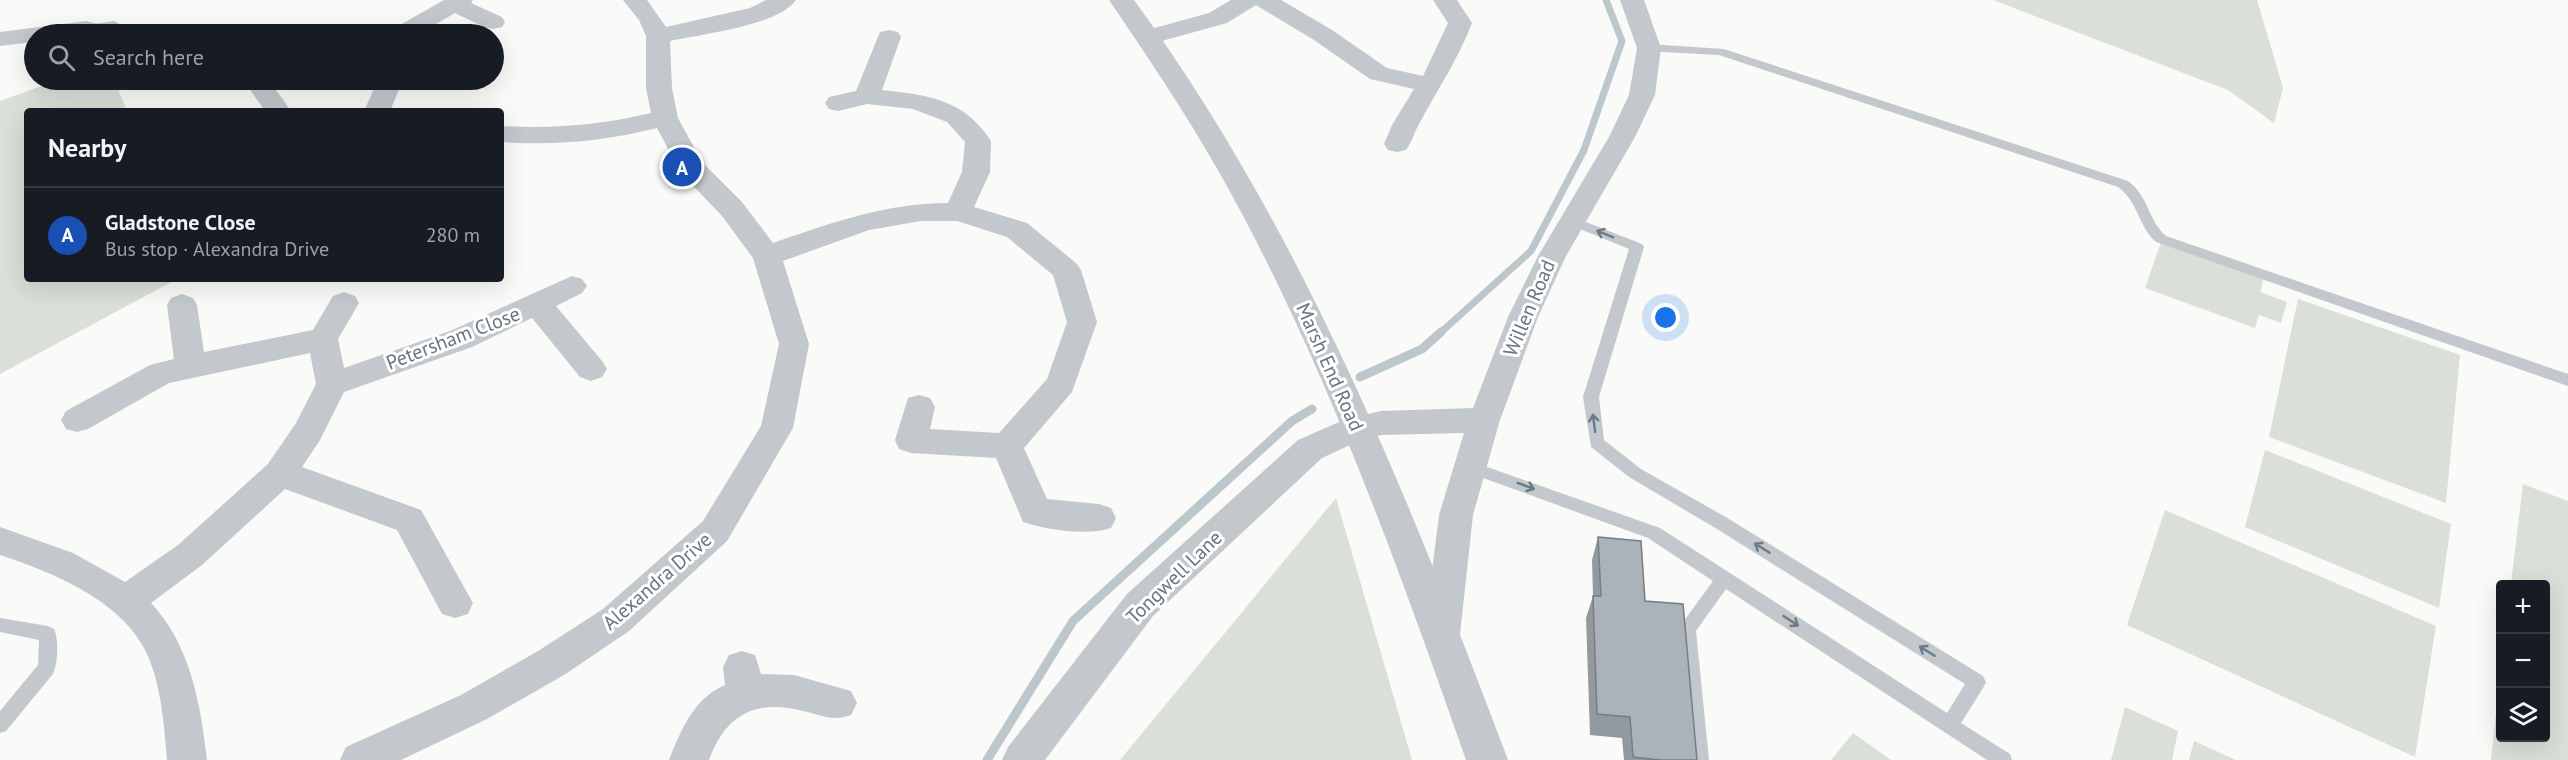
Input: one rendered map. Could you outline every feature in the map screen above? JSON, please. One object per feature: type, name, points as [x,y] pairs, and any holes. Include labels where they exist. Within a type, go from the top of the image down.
[{"type":"street","name":"Alexandra Drive","points":[[360,760],[474,707],[551,663],[616,620],[715,531],[777,428],[794,344],[767,256],[732,209],[691,167],[666,118],[659,88],[658,36],[650,19],[635,0]]},
{"type":"street","points":[[658,36],[758,14],[784,0]]},
{"type":"street","name":"Marsh End Road","points":[[1121,0],[1168,62],[1252,205],[1312,324],[1442,634],[1487,760]]},
{"type":"street","points":[[1149,37],[1218,18],[1248,0]]},
{"type":"street","points":[[1264,0],[1323,35],[1379,74],[1430,85]]},
{"type":"street","points":[[1397,144],[1405,125],[1449,51],[1460,23],[1446,0]]},
{"type":"street","name":"Willen Road","points":[[1442,634],[1456,515],[1484,420],[1523,317],[1552,256],[1622,137],[1642,95],[1649,48],[1632,0]]},
{"type":"street","points":[[420,24],[458,2],[494,22]]},
{"type":"street","points":[[0,39],[24,36]]},
{"type":"street","points":[[867,96],[889,37]]},
{"type":"street","points":[[263,90],[276,108]]},
{"type":"street","points":[[378,108],[386,90]]},
{"type":"street","points":[[838,103],[867,96],[917,102],[956,116],[978,141],[976,172],[958,212]]},
{"type":"street","points":[[504,134],[548,138],[624,128],[666,118]]},
{"type":"street","points":[[767,256],[865,221],[921,212],[958,212],[1017,230],[1066,270],[1082,322],[1061,384],[1007,447]]},
{"type":"street","name":"Petersham Close","points":[[332,384],[461,339],[538,305],[572,286]]},
{"type":"street","points":[[126,601],[190,555],[280,473],[308,431],[332,384],[323,339],[344,303]]},
{"type":"street","points":[[182,305],[191,366]]},
{"type":"street","points":[[538,305],[591,369]]},
{"type":"street","points":[[77,420],[161,374],[323,339]]},
{"type":"street","points":[[919,407],[911,440],[1007,447]]},
{"type":"street","name":"Tongwell Lane","points":[[1022,760],[1140,605],[1310,449],[1357,428],[1381,423],[1484,420]]},
{"type":"street","points":[[1007,447],[1035,512],[1099,518]]},
{"type":"street","points":[[280,473],[409,520],[455,603]]},
{"type":"street","points":[[0,541],[33,551],[126,601],[151,626],[170,670],[184,723],[187,760]]},
{"type":"street","points":[[688,760],[698,733],[714,711],[743,680],[838,703]]},
{"type":"lane","points":[[1649,48],[1720,52],[2123,184],[2138,196],[2146,225],[2161,239],[2568,380]]},
{"type":"lane","points":[[1573,221],[1637,247],[1591,397],[1597,443],[1635,473],[1723,524],[1977,682],[1950,724]]},
{"type":"lane","points":[[1470,467],[1654,533],[2003,760]]},
{"type":"lane","points":[[1700,760],[1687,629],[1725,578]]},
{"type":"lane","points":[[0,625],[48,634],[47,668],[0,725]]},
{"type":"shaded area","points":[[1993,0],[2257,0],[2283,88],[2274,123],[2228,90]]},
{"type":"shaded area","points":[[30,90],[118,90],[126,108],[24,108],[24,282],[171,282],[0,374],[0,101]]},
{"type":"shaded area","points":[[2161,242],[2264,278],[2260,292],[2287,302],[2281,323],[2259,315],[2255,328],[2145,288]]},
{"type":"shaded area","points":[[2298,299],[2460,355],[2446,503],[2269,437]]},
{"type":"shaded area","points":[[2265,450],[2451,524],[2439,608],[2245,527]]},
{"type":"shaded area","points":[[2523,484],[2568,501],[2568,760],[2491,760],[2496,714],[2496,742],[2550,742],[2550,580],[2511,580]]},
{"type":"shaded area","points":[[1336,498],[1412,760],[1120,760]]},
{"type":"shaded area","points":[[2165,510],[2436,626],[2415,757],[2127,625]]},
{"type":"shaded area","points":[[2125,707],[2178,731],[2172,760],[2111,760]]},
{"type":"shaded area","points":[[1853,733],[1891,760],[1831,760]]},
{"type":"shaded area","points":[[2194,741],[2236,760],[2189,760]]},
{"type":"building","points":[[1598,537],[1641,541],[1645,601],[1683,604],[1697,760],[1633,757],[1630,717],[1597,714],[1593,596],[1601,596]]},
{"type":"waterway","points":[[1439,334],[1531,251],[1584,150],[1622,41],[1606,0]]},
{"type":"waterway","points":[[1360,377],[1422,349],[1441,332]]},
{"type":"waterway","points":[[987,760],[1073,621],[1292,421],[1312,409]]},
{"type":"place","name":"Gladstone Close","points":[[682,167]]}]
